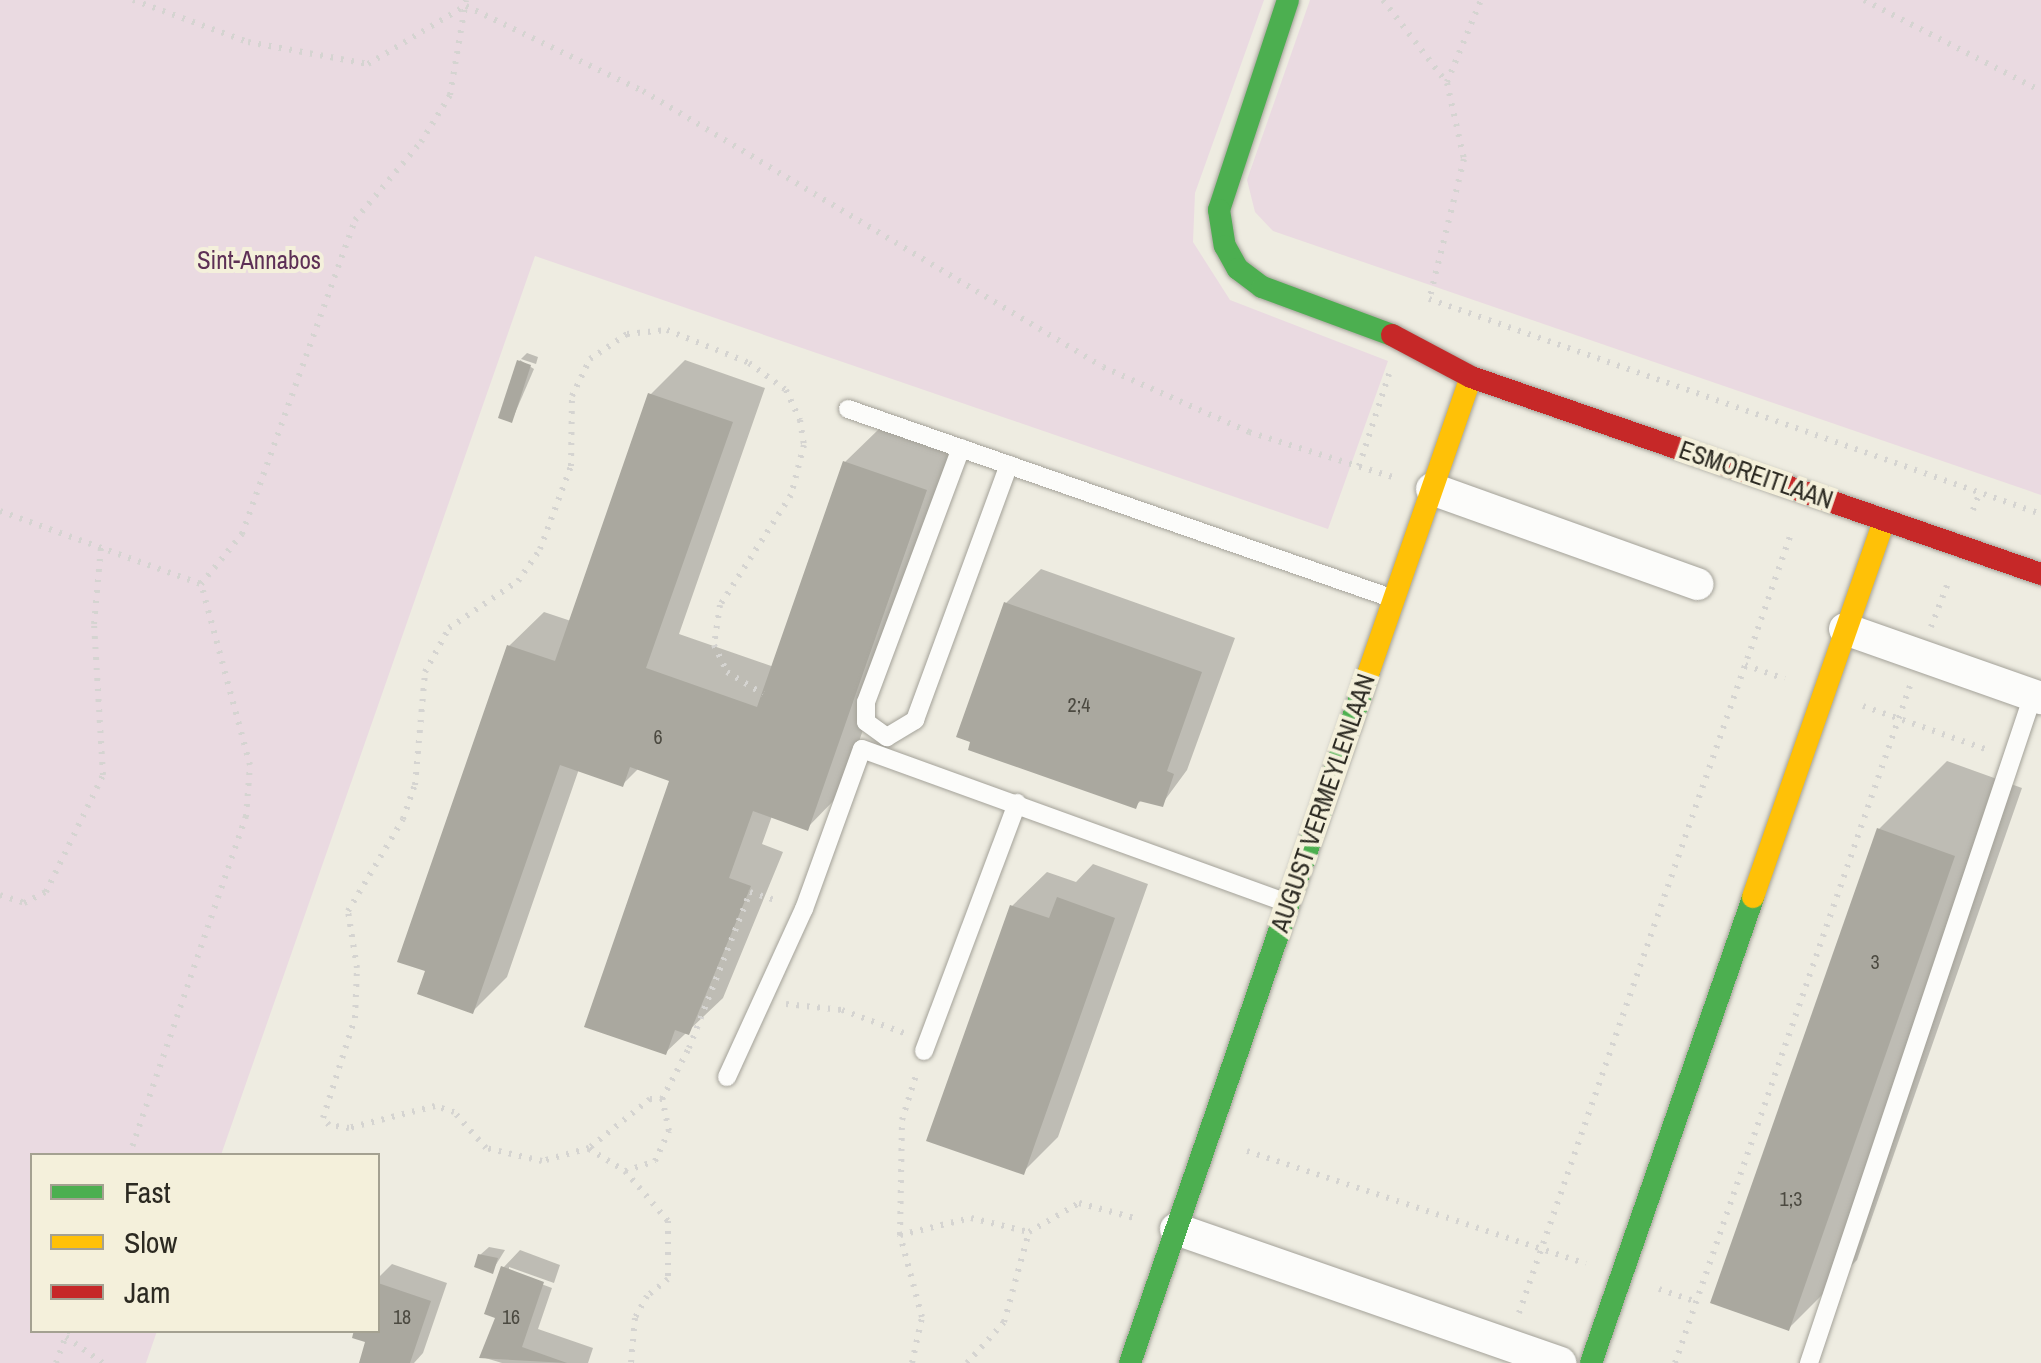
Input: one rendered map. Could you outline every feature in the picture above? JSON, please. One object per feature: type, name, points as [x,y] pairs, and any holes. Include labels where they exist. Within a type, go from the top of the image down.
[{"type":"street","name":"ESMOREITLAAN","points":[[1288,0],[1219,210],[1225,246],[1238,269],[1262,287],[1415,343],[1471,377],[2041,574]]},
{"type":"street","name":"AUGUST VERMEYLENLAAN","points":[[1130,1363],[1471,377]]},
{"type":"street","points":[[1432,489],[1698,584]]},
{"type":"street","points":[[1591,1363],[1884,520]]},
{"type":"street","points":[[1846,629],[2037,697]]},
{"type":"street","points":[[1176,1229],[1560,1363]]},
{"type":"lane","points":[[848,409],[1394,599]]},
{"type":"lane","points":[[961,448],[866,702],[866,722],[886,737],[915,720],[1008,465]]},
{"type":"lane","points":[[1810,1363],[2011,758],[2037,697]]},
{"type":"lane","points":[[726,1076],[804,909],[862,749],[1288,903]]},
{"type":"lane","points":[[924,1051],[1017,803]]},
{"type":"path","points":[[133,0],[248,42],[368,64],[466,3]]},
{"type":"path","points":[[1359,466],[1395,357],[1415,343],[1464,159],[1447,83],[1382,0]]},
{"type":"path","points":[[1447,83],[1481,0]]},
{"type":"path","points":[[1864,0],[2041,91]]},
{"type":"path","points":[[466,3],[643,90],[1103,367],[1249,432],[1432,489]]},
{"type":"path","points":[[201,584],[242,534],[355,220],[421,142],[450,95],[466,3]]},
{"type":"path","points":[[1429,299],[2041,514]]},
{"type":"path","points":[[662,1099],[650,1099],[588,1148],[542,1162],[486,1148],[454,1112],[435,1106],[349,1128],[329,1126],[323,1118],[355,1018],[348,911],[403,819],[415,786],[425,672],[449,628],[518,581],[540,549],[570,466],[572,396],[590,359],[628,334],[667,330],[749,363],[786,390],[800,420],[804,445],[790,495],[720,604],[714,644],[727,672],[762,694]]},
{"type":"path","points":[[1507,1345],[1806,492]]},
{"type":"path","points":[[1675,1363],[1980,492]]},
{"type":"path","points":[[0,512],[201,584]]},
{"type":"path","points":[[0,894],[24,903],[46,892],[104,775],[94,624],[102,547]]},
{"type":"path","points":[[130,1153],[246,816],[250,765],[201,584]]},
{"type":"path","points":[[1745,665],[2011,758]]},
{"type":"path","points":[[625,1171],[655,1161],[669,1131],[662,1099],[689,1048],[750,892],[804,909]]},
{"type":"path","points":[[762,1002],[842,1010],[904,1033],[924,1051],[902,1120],[900,1235],[922,1317],[912,1363]]},
{"type":"path","points":[[1207,1138],[1696,1302]]},
{"type":"path","points":[[588,1148],[625,1171],[668,1221],[668,1279],[646,1296],[634,1318],[632,1363]]},
{"type":"path","points":[[900,1235],[971,1218],[1029,1232],[1079,1203],[1176,1229]]},
{"type":"path","points":[[967,1363],[1004,1322],[1029,1232]]},
{"type":"path","points":[[56,1363],[67,1334],[102,1363]]},
{"type":"green space","name":"Sint-Annabos","points":[[0,0],[1264,0],[1195,193],[1193,242],[1230,300],[1388,361],[1328,529],[535,256],[222,1153],[30,1153],[30,1333],[156,1333],[146,1363],[0,1363]]},
{"type":"green space","points":[[1310,0],[2041,0],[2041,495],[1273,231],[1255,212],[1247,180]]},
{"type":"building","points":[[517,360],[531,365],[512,423],[498,418]]},
{"type":"building","points":[[648,393],[733,422],[646,668],[757,707],[843,461],[927,490],[808,831],[753,811],[729,878],[751,886],[689,1035],[675,1030],[666,1055],[584,1027],[669,781],[630,767],[623,787],[560,765],[473,1014],[417,994],[425,971],[397,962],[507,645],[555,661]]},
{"type":"building","points":[[1004,602],[1202,672],[1167,771],[1174,774],[1163,807],[1139,801],[1136,809],[968,750],[970,742],[956,737]]},
{"type":"building","points":[[1877,828],[1955,856],[1789,1331],[1710,1303]]},
{"type":"building","points":[[1057,897],[1115,918],[1024,1175],[926,1141],[1010,905],[1049,918]]},
{"type":"building","points":[[478,1254],[498,1258],[493,1274],[474,1267]]},
{"type":"building","points":[[501,1266],[544,1282],[522,1347],[567,1363],[479,1358],[495,1318],[484,1314]]},
{"type":"building","points":[[380,1284],[431,1301],[410,1363],[359,1363],[365,1342],[352,1338],[353,1333],[380,1333]]},
{"type":"traffic: fast","points":[[1288,0],[1219,210],[1225,246],[1238,269],[1262,287],[1392,335]]},
{"type":"traffic: fast","points":[[1130,1363],[1368,674]]},
{"type":"traffic: fast","points":[[1591,1363],[1753,897]]},
{"type":"traffic: slow","points":[[1368,674],[1471,377]]},
{"type":"traffic: slow","points":[[1753,897],[1884,520]]},
{"type":"traffic: jam","points":[[1392,335],[1471,377],[2041,574]]}]
